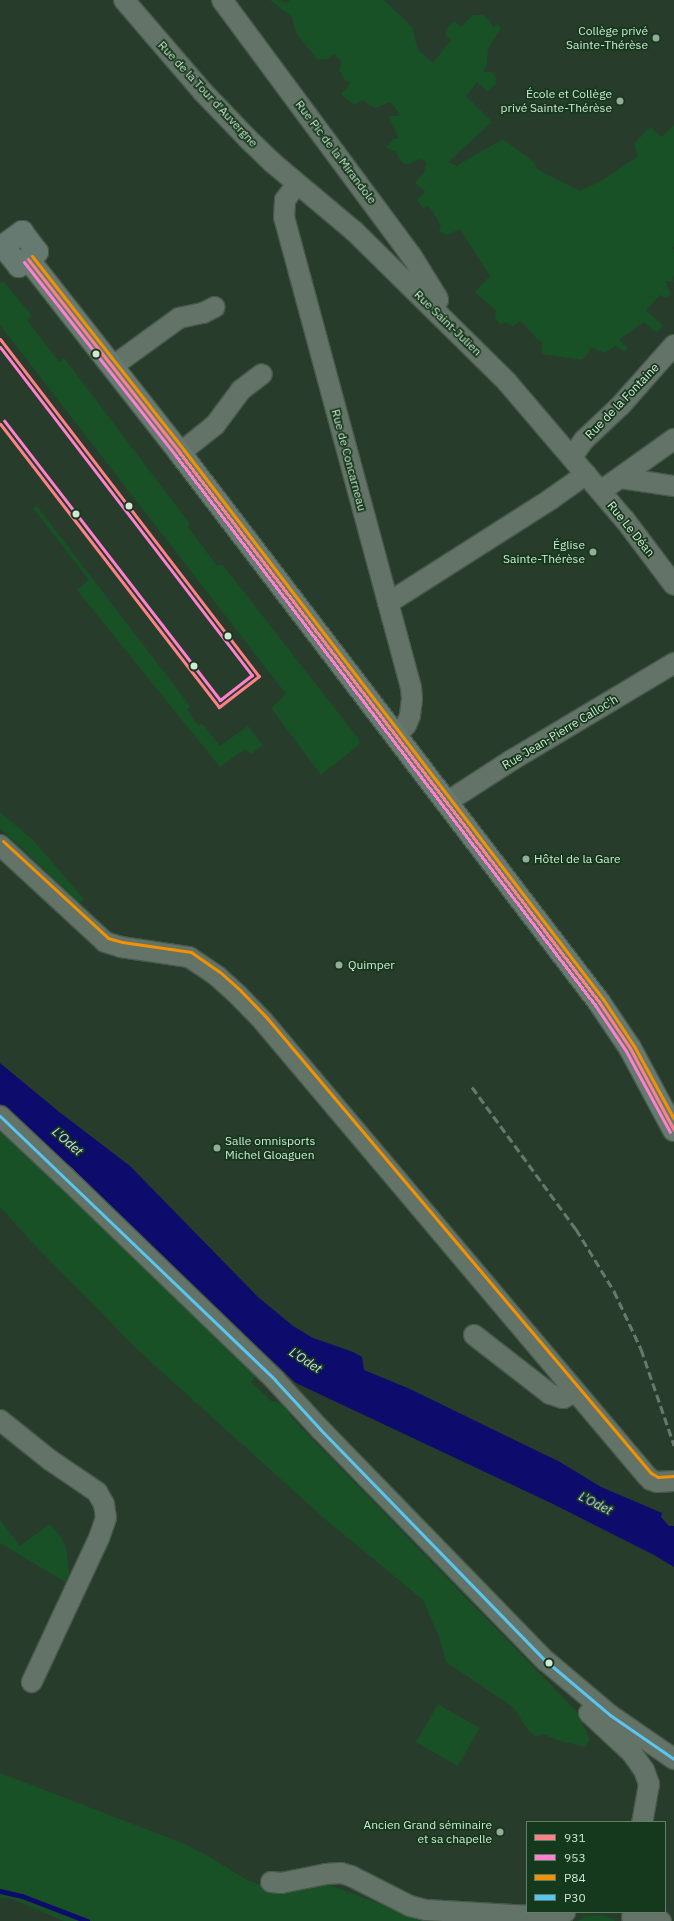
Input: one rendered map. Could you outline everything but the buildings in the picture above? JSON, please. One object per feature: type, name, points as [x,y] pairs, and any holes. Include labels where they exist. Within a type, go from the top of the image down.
[{"type":"main road","points":[[6,231],[3,246],[19,266],[28,259],[113,366],[614,1023],[630,1048],[674,1130]]},
{"type":"street","name":"Rue de la Tour d'Auvergne","points":[[124,0],[226,116],[255,146],[297,184]]},
{"type":"street","name":"Rue Pic de la Mirandole","points":[[222,0],[411,255],[437,297],[438,300],[433,308]]},
{"type":"street","name":"Rue Saint-Julien","points":[[297,184],[354,231],[508,382],[586,474]]},
{"type":"street","name":"Rue de Concarneau","points":[[297,184],[285,200],[284,217],[388,603],[412,698],[408,721],[396,736]]},
{"type":"street","points":[[113,366],[179,318],[203,313],[215,307]]},
{"type":"street","name":"Rue de la Fontaine","points":[[568,453],[584,440],[629,396],[674,345]]},
{"type":"street","points":[[180,453],[215,425],[241,390],[262,374]]},
{"type":"street","points":[[601,491],[674,439]]},
{"type":"street","points":[[388,603],[551,499],[586,474]]},
{"type":"street","name":"Rue Le Déan","points":[[586,474],[655,558],[674,585]]},
{"type":"street","points":[[621,478],[674,486]]},
{"type":"street","name":"Rue Jean-Pierre Calloc'h","points":[[446,802],[512,760],[674,663]]},
{"type":"street","points":[[0,846],[105,942],[121,947],[189,957],[217,976],[238,995],[263,1021],[651,1480],[663,1483],[674,1481]]},
{"type":"street","points":[[0,1116],[247,1353],[496,1611],[563,1676],[629,1729],[674,1759]]},
{"type":"street","points":[[474,1335],[550,1394],[563,1398],[576,1392]]},
{"type":"street","points":[[0,1420],[50,1460],[97,1492],[104,1504],[106,1518],[96,1545],[32,1682]]},
{"type":"street","points":[[563,1676],[564,1685],[573,1696],[632,1753],[644,1770],[649,1784],[642,1821]]},
{"type":"street","points":[[271,1882],[281,1883],[326,1874],[341,1873],[351,1876],[410,1906],[426,1910],[548,1917],[562,1913]]},
{"type":"street","points":[[631,1917],[642,1915],[661,1921]]},
{"type":"green space","points":[[270,0],[279,0],[286,3],[290,0],[384,0],[413,28],[414,37],[419,51],[433,63],[451,40],[445,34],[449,26],[454,21],[461,27],[473,15],[482,15],[489,20],[493,27],[498,24],[501,28],[488,49],[487,64],[483,72],[492,72],[496,78],[496,84],[487,91],[477,82],[466,96],[492,122],[448,162],[456,166],[503,139],[534,162],[538,170],[580,191],[603,180],[638,156],[634,144],[650,127],[662,137],[674,125],[674,246],[672,248],[674,250],[674,276],[672,277],[674,282],[665,281],[671,294],[666,298],[660,295],[646,310],[663,326],[657,332],[644,322],[620,339],[620,341],[628,348],[625,351],[615,346],[604,353],[590,347],[588,353],[582,360],[542,354],[542,342],[537,339],[521,321],[513,326],[505,322],[501,325],[495,319],[496,311],[475,292],[490,276],[460,229],[447,235],[439,231],[441,225],[431,209],[428,206],[423,208],[417,200],[425,191],[415,183],[424,173],[426,162],[421,159],[408,164],[403,164],[395,151],[386,148],[393,139],[399,138],[388,116],[400,116],[398,111],[390,102],[375,108],[363,100],[354,105],[341,94],[351,83],[345,80],[339,70],[342,62],[334,54],[327,59],[318,60],[296,33],[292,17]]},
{"type":"green space","points":[[4,282],[32,316],[27,320],[59,362],[64,358],[190,524],[188,527],[217,566],[222,564],[358,738],[360,744],[321,775],[271,708],[286,694],[0,325],[0,283]]},
{"type":"green space","points":[[37,506],[190,706],[187,709],[198,726],[202,723],[220,746],[248,726],[263,745],[251,754],[245,749],[220,767],[77,590],[89,580],[33,508]]},
{"type":"green space","points":[[0,812],[34,841],[84,899],[80,903],[0,828]]},
{"type":"green space","points":[[0,1130],[37,1161],[256,1375],[251,1382],[271,1401],[284,1403],[291,1417],[577,1712],[590,1740],[585,1747],[557,1740],[543,1734],[536,1737],[528,1730],[513,1707],[446,1662],[439,1637],[423,1600],[325,1519],[137,1349],[30,1240],[0,1207]]},
{"type":"green space","points":[[0,1520],[20,1546],[50,1524],[61,1537],[66,1547],[70,1582],[65,1582],[0,1543]]},
{"type":"green space","points":[[438,1704],[480,1728],[458,1766],[416,1742]]},
{"type":"green space","points":[[0,1773],[182,1843],[206,1855],[247,1880],[276,1890],[327,1884],[424,1921],[64,1921],[12,1899],[0,1898]]},
{"type":"green space","points":[[586,1916],[605,1916],[616,1921],[578,1921]]},
{"type":"water","name":"L'Odet","points":[[0,1063],[58,1111],[130,1166],[258,1297],[293,1326],[313,1338],[353,1352],[362,1357],[364,1370],[410,1389],[560,1462],[601,1487],[662,1513],[661,1517],[669,1526],[674,1526],[674,1567],[654,1555],[553,1504],[296,1383],[0,1104]]},
{"type":"waterway","points":[[0,1891],[22,1896],[87,1921]]},
{"type":"railway","points":[[472,1087],[576,1229],[614,1291],[641,1349],[674,1445]]},
{"type":"transit line","name":"P84","points":[[32,256],[184,450],[603,999],[634,1046],[674,1119]]},
{"type":"transit line","name":"931","points":[[28,259],[180,453],[599,1002],[630,1048],[674,1130]]},
{"type":"transit line","name":"953","points":[[24,262],[176,456],[595,1005],[626,1051],[670,1132]]},
{"type":"transit line","name":"931","points":[[0,339],[259,676],[219,707],[0,424]]},
{"type":"transit line","name":"953","points":[[0,347],[252,675],[220,700],[4,421]]},
{"type":"transit line","name":"P84","points":[[3,841],[108,938],[122,942],[191,952],[220,972],[241,991],[267,1018],[651,1473],[658,1477],[674,1476]]},
{"type":"transit line","name":"P30","points":[[0,1116],[275,1380],[320,1429],[546,1661],[610,1715],[674,1759]]},
{"type":"place","name":"Collège privé Sainte-Thérèse","points":[[656,38]]},
{"type":"place","name":"École et Collège privé Sainte-Thérèse","points":[[620,101]]},
{"type":"place","name":"Église Sainte-Thérèse","points":[[593,552]]},
{"type":"place","name":"Hôtel de la Gare","points":[[526,859]]},
{"type":"place","name":"Quimper","points":[[339,965]]},
{"type":"place","name":"Salle omnisports Michel Gloaguen","points":[[217,1148]]},
{"type":"place","name":"Ancien Grand séminaire et sa chapelle","points":[[500,1832]]}]
